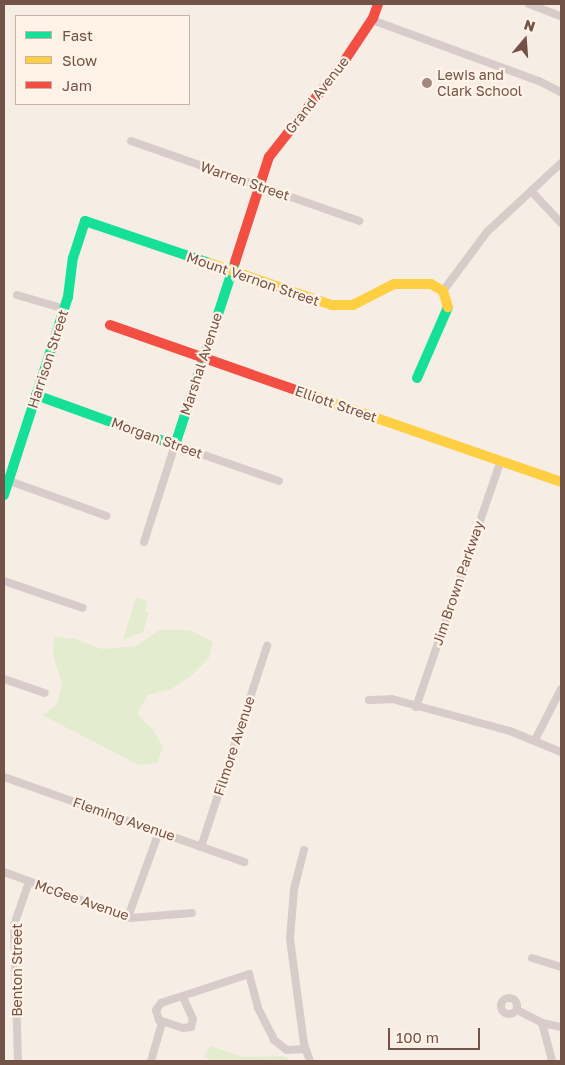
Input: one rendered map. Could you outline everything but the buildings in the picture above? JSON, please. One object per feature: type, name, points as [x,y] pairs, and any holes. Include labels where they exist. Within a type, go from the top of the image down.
[{"type":"street","name":"Grand Avenue","points":[[258,187],[276,146],[339,69],[372,20],[378,4]]},
{"type":"street","points":[[528,4],[561,16]]},
{"type":"street","points":[[372,20],[539,81],[561,92]]},
{"type":"street","name":"Warren Street","points":[[131,141],[359,221]]},
{"type":"street","points":[[417,378],[449,304],[442,291],[479,241],[561,163]]},
{"type":"street","name":"Marshal Avenue","points":[[144,542],[258,187]]},
{"type":"street","points":[[532,191],[561,223]]},
{"type":"street","name":"Mount Vernon Street","points":[[85,221],[314,301],[339,306],[353,305],[403,282],[431,284],[442,291]]},
{"type":"street","name":"Harrison Street","points":[[4,495],[6,480],[65,309],[73,258],[85,221]]},
{"type":"street","points":[[17,295],[65,309]]},
{"type":"street","name":"Elliott Street","points":[[110,325],[561,482]]},
{"type":"street","name":"Morgan Street","points":[[36,396],[278,481]]},
{"type":"street","name":"Jim Brown Parkway","points":[[416,707],[501,460]]},
{"type":"street","points":[[6,480],[107,516]]},
{"type":"street","points":[[4,580],[83,608]]},
{"type":"street","name":"Filmore Avenue","points":[[201,847],[267,646]]},
{"type":"street","points":[[4,679],[45,693]]},
{"type":"street","points":[[535,740],[561,689]]},
{"type":"street","points":[[369,700],[384,698],[535,740],[561,752]]},
{"type":"street","name":"Fleming Avenue","points":[[4,777],[244,862]]},
{"type":"street","points":[[128,917],[159,832]]},
{"type":"street","points":[[304,850],[294,889],[290,939],[305,1049],[310,1061]]},
{"type":"street","name":"McGee Avenue","points":[[4,872],[128,917],[192,913]]},
{"type":"street","name":"Benton Street","points":[[18,1061],[14,925],[30,882]]},
{"type":"street","points":[[532,958],[561,967]]},
{"type":"street","points":[[183,996],[193,1019],[190,1026],[162,1023],[157,1017],[158,1006],[194,990],[249,974],[258,1008],[274,1040],[287,1050],[305,1049]]},
{"type":"street","points":[[517,1010],[542,1023],[561,1027]]},
{"type":"street","points":[[150,1061],[162,1023]]},
{"type":"street","points":[[542,1023],[552,1061]]},
{"type":"green space","points":[[136,597],[148,601],[145,611],[149,613],[143,632],[123,640]]},
{"type":"green space","points":[[159,630],[190,630],[213,642],[209,658],[191,676],[171,689],[148,695],[137,714],[153,730],[163,747],[157,763],[139,765],[42,715],[57,704],[62,684],[53,655],[54,637],[76,639],[102,649],[136,646]]},
{"type":"green space","points":[[211,1046],[243,1057],[283,1056],[292,1061],[212,1061],[204,1056]]},
{"type":"traffic: fast","points":[[4,495],[68,297],[73,258],[85,221],[209,263]]},
{"type":"traffic: fast","points":[[36,395],[175,445],[235,262]]},
{"type":"traffic: fast","points":[[417,378],[448,307]]},
{"type":"traffic: slow","points":[[209,263],[332,305],[353,305],[394,284],[431,284],[443,291],[448,307]]},
{"type":"traffic: slow","points":[[310,395],[561,482]]},
{"type":"traffic: jam","points":[[235,262],[269,157],[343,63],[373,18],[378,4]]},
{"type":"traffic: jam","points":[[110,325],[310,395]]},
{"type":"place","name":"Lewis and Clark School","points":[[427,83]]}]
